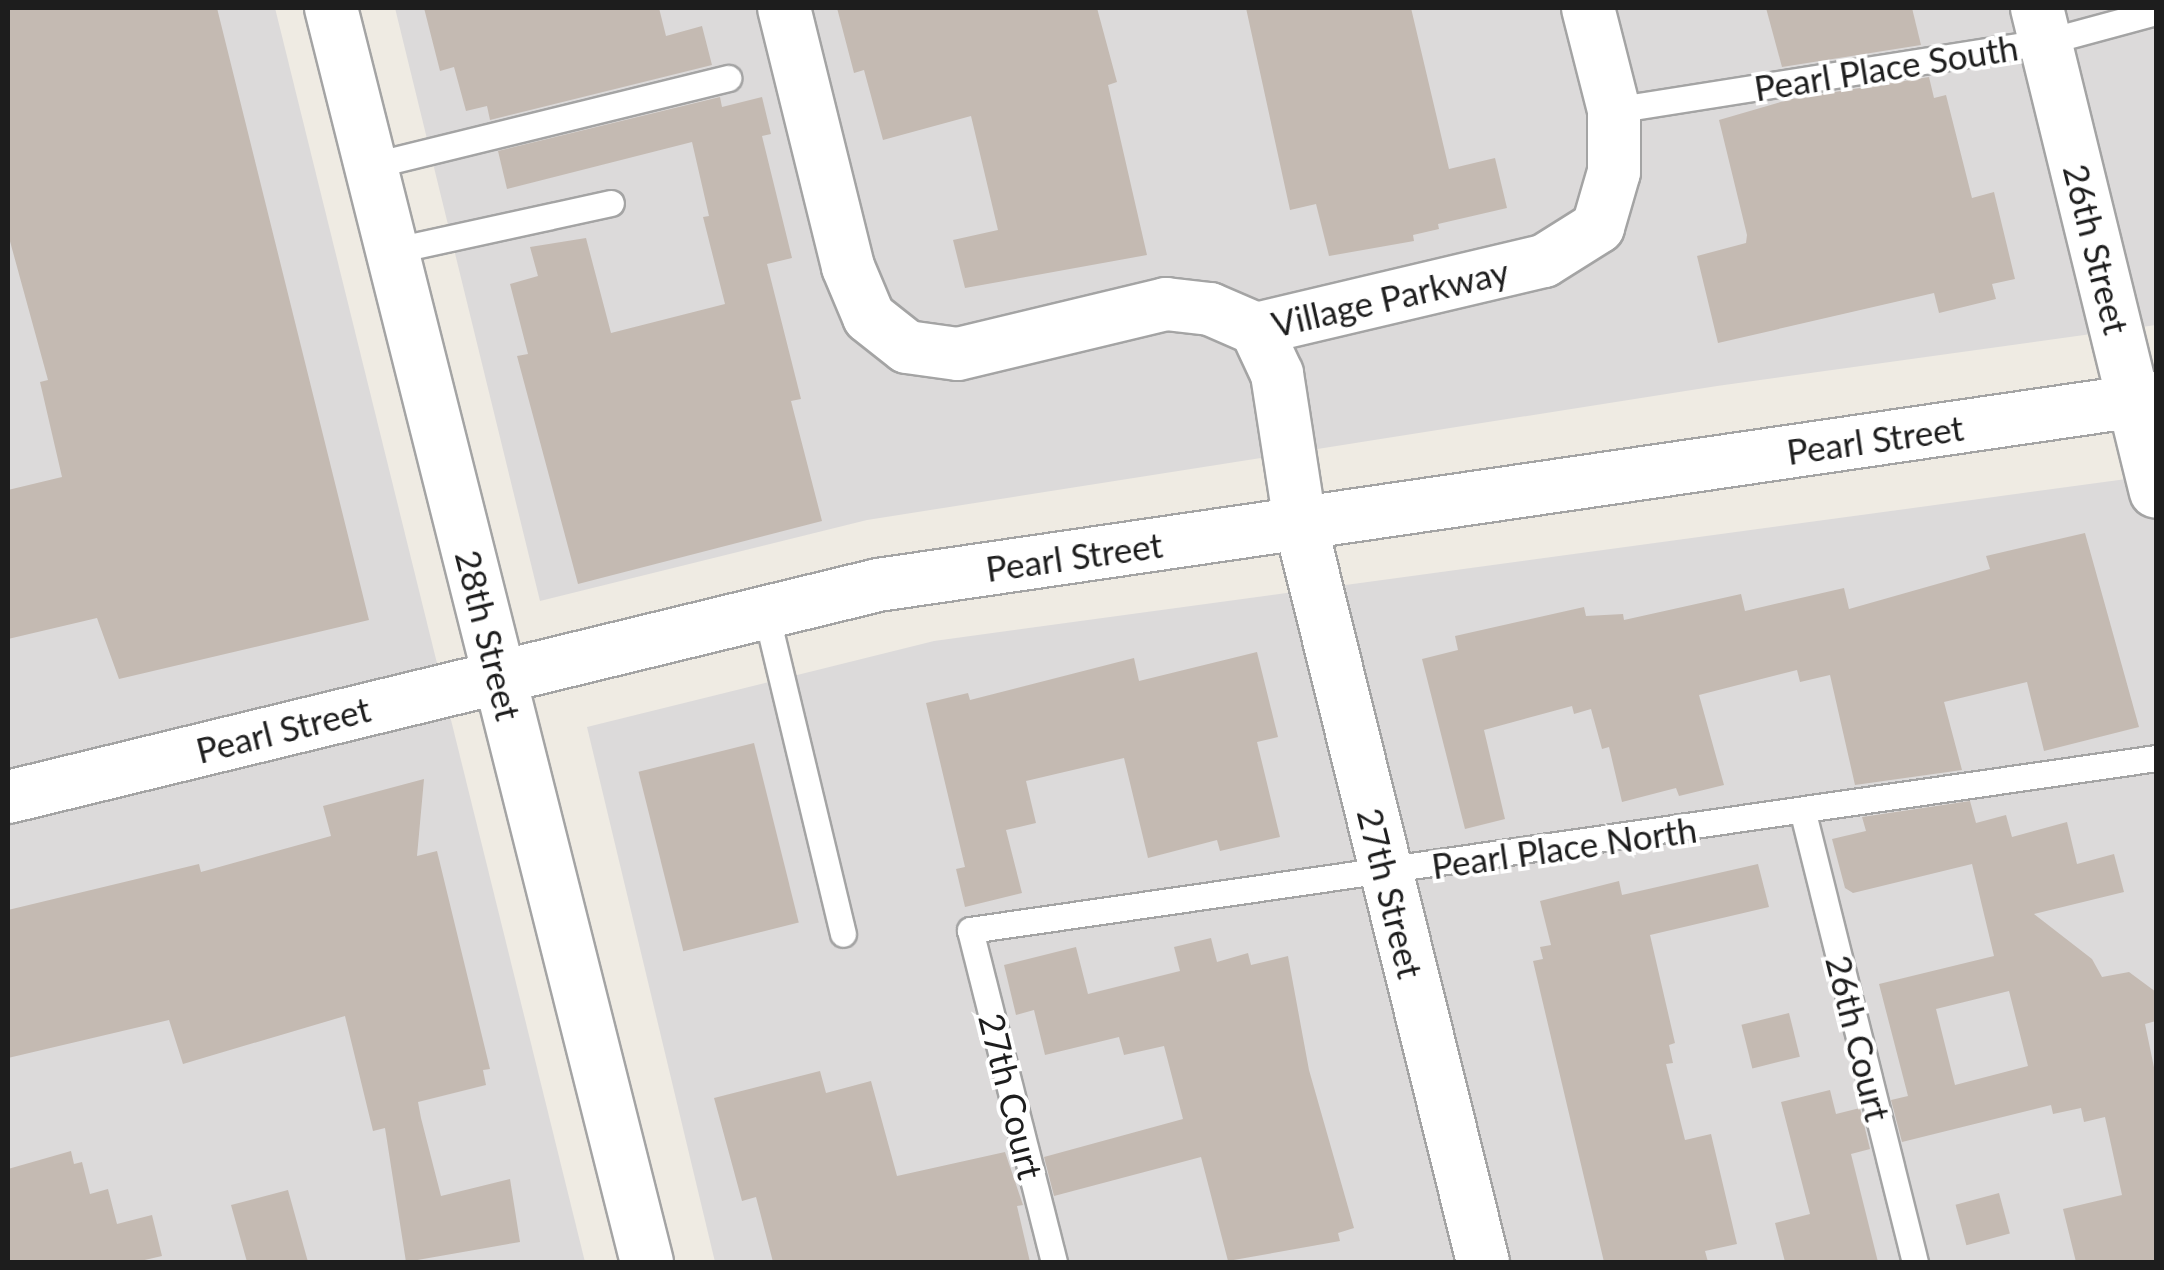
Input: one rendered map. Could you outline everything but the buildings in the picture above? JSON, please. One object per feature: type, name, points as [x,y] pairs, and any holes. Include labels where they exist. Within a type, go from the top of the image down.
[{"type":"street","name":"28th Street","points":[[331,8],[647,1262]]},
{"type":"street","name":"Village Parkway","points":[[784,8],[848,268],[869,317],[907,348],[958,354],[1166,304],[1210,309],[1256,329],[1544,261],[1598,227],[1614,172],[1614,110],[1588,8]]},
{"type":"street","name":"26th Street","points":[[2041,24],[2146,399],[2156,492]]},
{"type":"street","name":"27th Street","points":[[1256,329],[1277,374],[1300,522],[1484,1262]]},
{"type":"street","name":"Pearl Street","points":[[8,796],[766,609],[878,585],[2146,399]]},
{"type":"lane","name":"Pearl Place South","points":[[1614,110],[2041,24],[2156,12]]},
{"type":"lane","points":[[370,166],[728,78]]},
{"type":"lane","points":[[392,251],[611,202]]},
{"type":"lane","points":[[766,609],[843,934]]},
{"type":"lane","name":"Pearl Place North","points":[[970,930],[1803,813],[2156,758]]},
{"type":"lane","name":"26th Court","points":[[1803,813],[1915,1262]]},
{"type":"lane","name":"27th Court","points":[[970,930],[1054,1262]]},
{"type":"shaded area","points":[[8,8],[275,8],[585,1262],[8,1262]]},
{"type":"shaded area","points":[[395,8],[2156,8],[2156,325],[1717,386],[867,520],[540,601]]},
{"type":"shaded area","points":[[2156,475],[2156,1262],[715,1262],[587,727],[934,641]]}]
